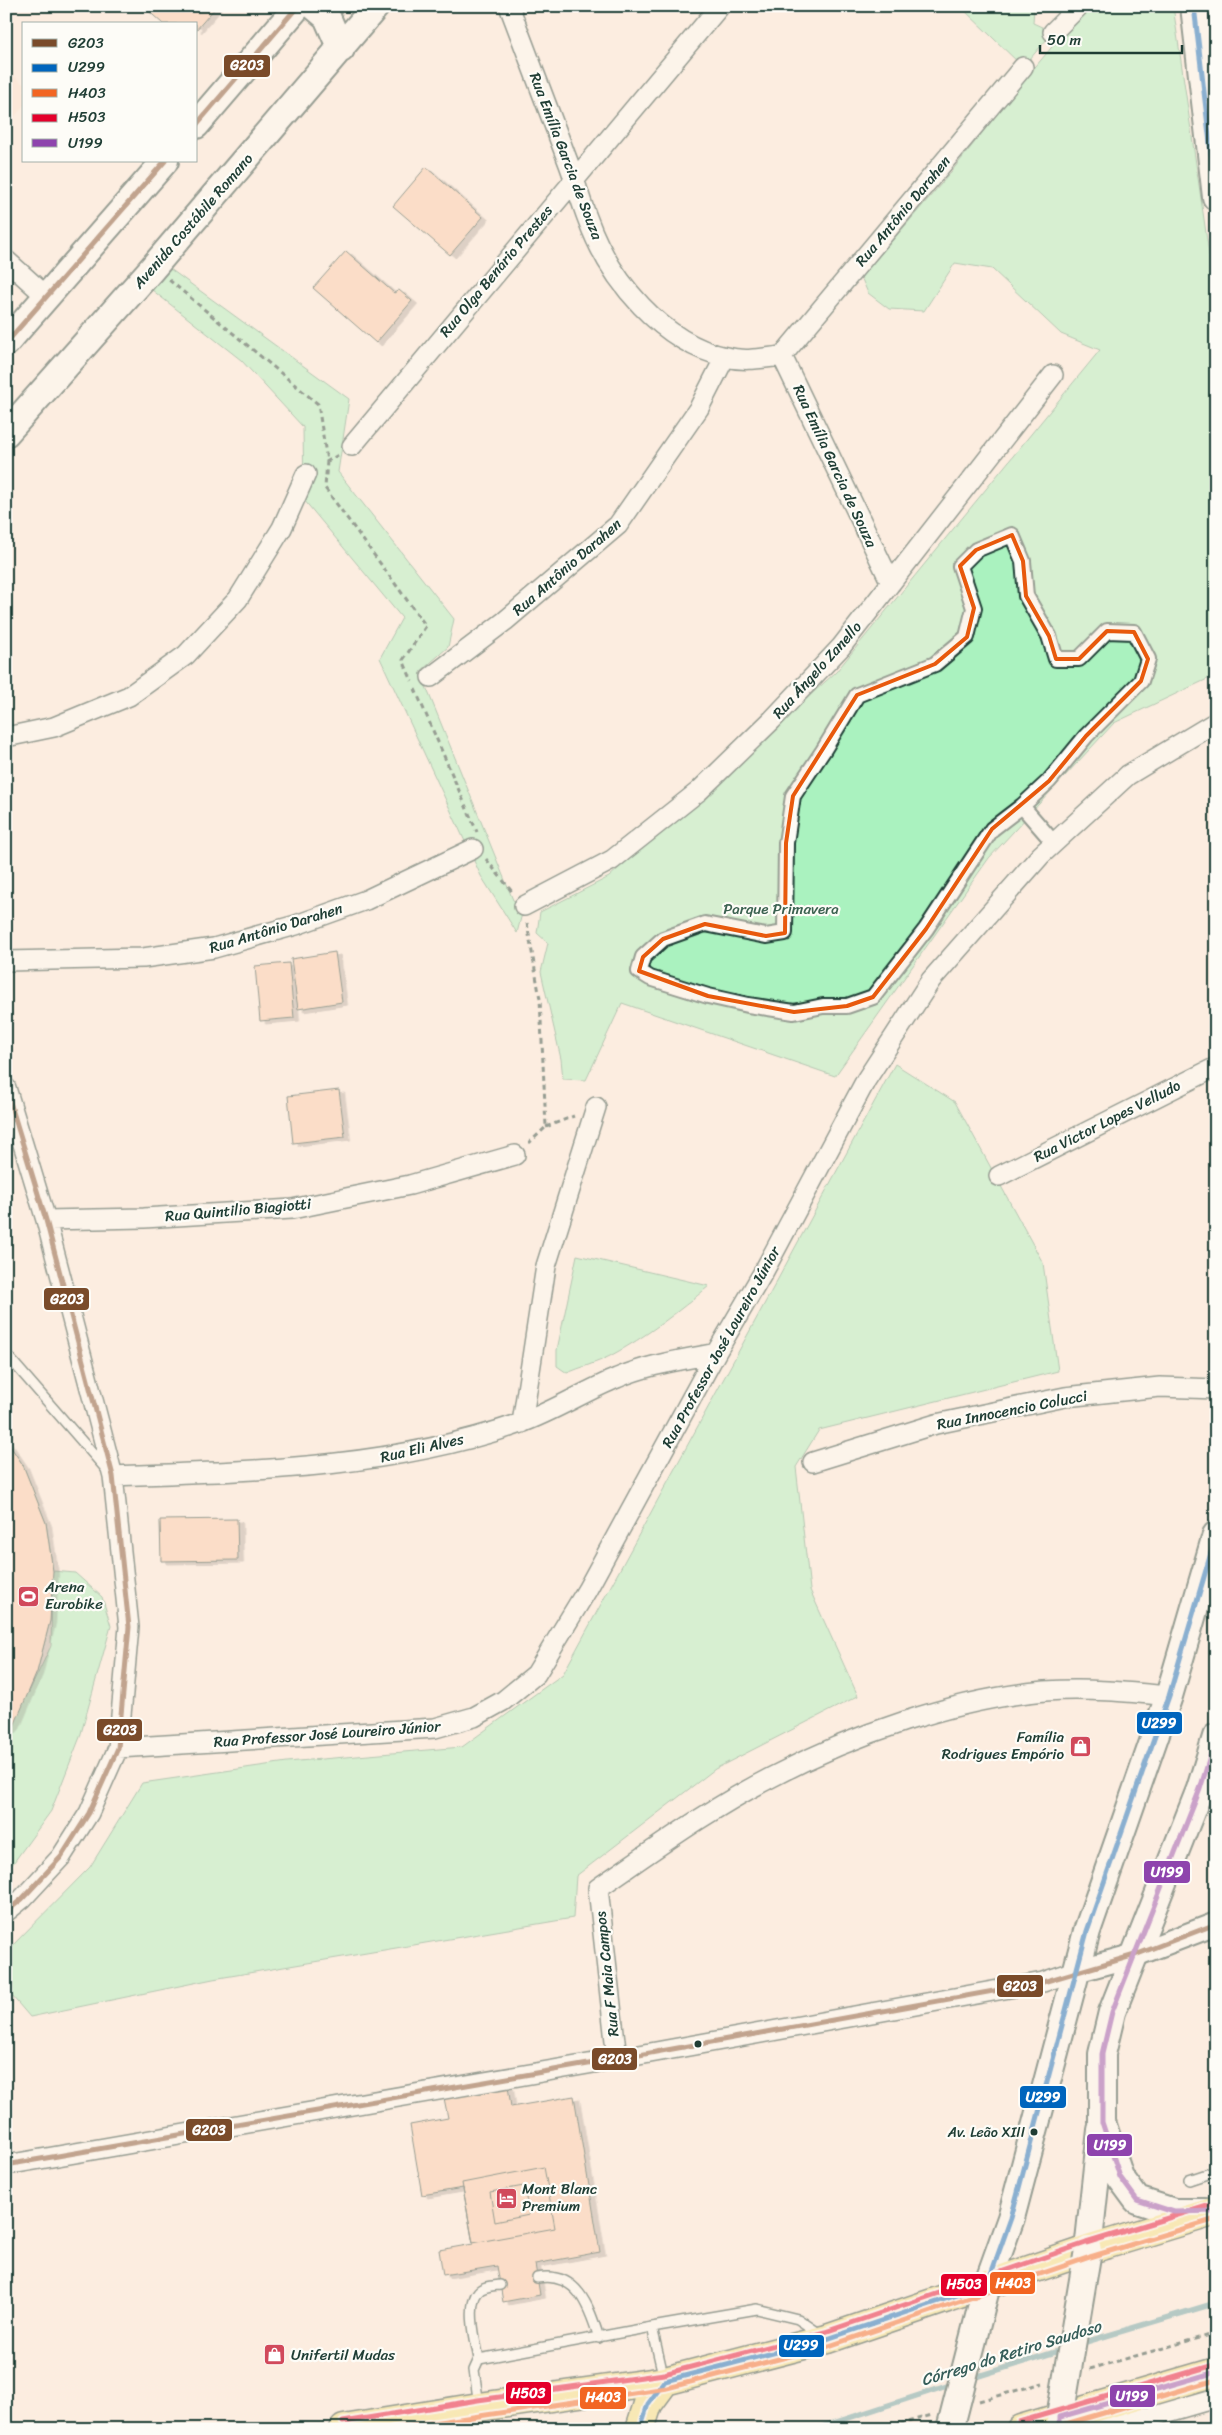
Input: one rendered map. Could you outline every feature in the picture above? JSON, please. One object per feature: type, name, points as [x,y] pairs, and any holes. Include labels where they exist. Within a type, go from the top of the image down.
[{"type":"main road","points":[[198,123],[298,6]]},
{"type":"main road","points":[[314,6],[327,17],[340,49]]},
{"type":"main road","name":"Avenida Costábile Romano","points":[[6,433],[153,268],[376,6]]},
{"type":"main road","points":[[1194,6],[1216,197]]},
{"type":"main road","points":[[6,343],[48,298],[165,162]]},
{"type":"main road","points":[[950,2429],[987,2285],[1011,2218],[1076,1970],[1169,1696],[1216,1534]]},
{"type":"main road","points":[[1060,2423],[1088,2250],[1102,2122],[1102,2054],[1112,2012],[1200,1788],[1216,1737]]},
{"type":"main road","points":[[1102,2122],[1120,2176],[1137,2200],[1174,2212],[1215,2212]]},
{"type":"main road","points":[[344,2429],[479,2407],[665,2381],[827,2339],[1088,2250],[1215,2212]]},
{"type":"main road","points":[[1021,2429],[1060,2423],[1216,2372]]},
{"type":"main road","points":[[640,2427],[648,2404],[665,2381]]},
{"type":"street","name":"Rua Emília Garcia de Souza","points":[[508,6],[574,178],[588,222],[611,268],[646,310],[684,342],[725,357],[750,360],[782,356],[891,584]]},
{"type":"street","name":"Rua Olga Benário Prestes","points":[[352,446],[574,178],[720,6]]},
{"type":"street","points":[[1053,32],[1079,6]]},
{"type":"street","name":"Rua Antônio Darahen","points":[[782,356],[1023,67]]},
{"type":"street","points":[[6,260],[48,298]]},
{"type":"street","name":"Rua Antônio Darahen","points":[[431,677],[505,622],[618,525],[698,408],[725,357]]},
{"type":"street","name":"Rua Ângelo Zanello","points":[[524,906],[612,860],[699,791],[772,720],[828,660],[891,584],[1053,375]]},
{"type":"street","points":[[6,737],[54,727],[129,696],[186,655],[238,599],[282,528],[306,474]]},
{"type":"street","points":[[1012,535],[1023,561],[1026,596],[1049,636],[1056,659],[1079,659],[1107,631],[1134,632],[1148,658],[1141,681],[1086,736],[1049,781],[1022,806],[992,829],[926,929],[873,997],[847,1006],[823,1006],[794,1012],[748,1005],[708,996],[650,978],[639,971],[643,957],[663,939],[705,924],[766,936],[785,934],[786,843],[793,796],[823,751],[856,695],[935,664],[967,637],[974,608],[960,566],[976,550],[1012,535]]},
{"type":"street","name":"Rua Professor José Loureiro Júnior","points":[[118,1748],[436,1728],[474,1717],[503,1701],[536,1674],[587,1590],[716,1353],[764,1271],[866,1080],[931,980],[1054,843],[1128,775],[1216,722]]},
{"type":"street","points":[[1022,806],[1054,843]]},
{"type":"street","name":"Rua Antônio Darahen","points":[[6,960],[142,958],[214,948],[296,925],[366,900],[473,849]]},
{"type":"street","name":"Rua Victor Lopes Velludo","points":[[999,1176],[1216,1067]]},
{"type":"street","points":[[6,1088],[46,1220],[113,1476],[129,1627],[118,1748],[89,1813],[61,1857],[22,1899],[6,1912]]},
{"type":"street","points":[[522,1422],[546,1266],[596,1107]]},
{"type":"street","name":"Rua Quintilio Biagiotti","points":[[46,1220],[144,1218],[292,1209],[410,1185],[515,1155]]},
{"type":"street","name":"Rua Eli Alves","points":[[113,1476],[273,1471],[401,1455],[522,1422],[618,1377],[650,1366],[716,1353]]},
{"type":"street","name":"Rua Innocencio Colucci","points":[[813,1462],[936,1424],[1064,1397],[1160,1387],[1216,1389]]},
{"type":"street","name":"Rua F Maia Campos","points":[[617,2060],[598,1888],[693,1823],[773,1776],[881,1729],[966,1704],[1045,1692],[1110,1690],[1169,1696]]},
{"type":"street","points":[[6,2165],[617,2060],[1043,1982],[1076,1970],[1135,1955],[1216,1924]]},
{"type":"street","points":[[1132,2429],[1156,2417],[1216,2398]]},
{"type":"street","points":[[1060,2423],[1156,2417]]},
{"type":"lane","points":[[6,1345],[10,1357],[41,1396],[113,1476]]},
{"type":"lane","points":[[1189,2180],[1216,2171]]},
{"type":"lane","points":[[537,2278],[552,2275],[564,2280],[582,2296],[599,2338]]},
{"type":"lane","points":[[479,2407],[474,2370],[479,2359],[472,2304],[476,2294],[483,2288],[500,2284]]},
{"type":"lane","points":[[479,2359],[757,2309],[798,2319],[827,2339]]},
{"type":"lane","points":[[652,2327],[665,2381]]},
{"type":"path","points":[[153,268],[318,404],[328,461],[326,488],[426,626],[403,660],[477,830],[473,849],[492,864],[524,906],[540,999],[546,1127]]},
{"type":"path","points":[[306,474],[352,446]]},
{"type":"path","points":[[515,1155],[546,1127],[596,1107]]},
{"type":"highlighted area","points":[[1012,535],[1023,561],[1026,596],[1049,636],[1056,659],[1079,659],[1107,631],[1134,632],[1148,659],[1141,681],[1086,736],[1049,781],[992,829],[926,929],[873,997],[847,1006],[794,1012],[708,996],[639,971],[643,957],[663,939],[705,924],[766,936],[785,933],[786,843],[793,796],[857,695],[935,664],[967,637],[974,608],[960,566],[976,550]]},
{"type":"shaded area","points":[[6,68],[22,83],[22,108],[6,128]]},
{"type":"green space","points":[[960,6],[1034,6],[1033,23],[1053,32],[1023,67]]},
{"type":"green space","name":"Parque Primavera","points":[[1086,6],[1173,6],[1216,302],[1216,675],[1114,723],[989,858],[835,1076],[622,1003],[586,1080],[563,1079],[561,1059],[541,972],[548,943],[537,933],[540,912],[609,877],[836,672],[1100,350],[1061,334],[992,269],[955,263],[924,311],[889,309],[868,293],[861,277],[947,177]]},
{"type":"green space","points":[[166,266],[349,399],[338,472],[454,619],[448,647],[420,672],[513,900],[524,906],[517,933],[481,876],[380,658],[402,618],[304,500],[303,427],[241,360],[147,286]]},
{"type":"green space","points":[[895,1064],[955,1102],[1043,1263],[1058,1371],[819,1430],[796,1467],[810,1590],[858,1696],[715,1769],[576,1876],[573,1918],[213,1979],[30,2017],[6,1989],[6,1952],[90,1867],[142,1783],[287,1762],[462,1747],[563,1674]]},
{"type":"green space","points":[[577,1255],[709,1286],[674,1315],[623,1349],[567,1373],[557,1366],[557,1350]]},
{"type":"green space","points":[[6,1440],[23,1465],[46,1523],[53,1571],[75,1573],[102,1597],[111,1626],[80,1737],[51,1811],[6,1873],[6,1739],[11,1730],[6,1735]],"holes":[[[52,1590],[51,1646],[28,1694],[37,1672],[50,1621]]]},
{"type":"building","points":[[143,6],[216,7],[198,28],[198,22],[161,22]]},
{"type":"building","points":[[426,167],[483,217],[450,255],[393,206]]},
{"type":"building","points":[[346,251],[394,293],[399,290],[412,301],[376,343],[313,288]]},
{"type":"building","points":[[335,952],[342,1002],[298,1009],[291,959]]},
{"type":"building","points":[[289,963],[294,1018],[260,1021],[255,966]]},
{"type":"building","points":[[339,1090],[345,1137],[293,1143],[288,1096]]},
{"type":"building","name":"Arena Eurobike","points":[[6,1440],[23,1465],[46,1523],[53,1571],[50,1621],[37,1672],[14,1726],[6,1735]]},
{"type":"building","points":[[237,1519],[238,1560],[161,1561],[160,1520]]},
{"type":"building","points":[[508,2086],[511,2107],[574,2096],[600,2252],[535,2264],[540,2295],[503,2302],[497,2266],[443,2275],[439,2250],[473,2244],[463,2188],[422,2195],[410,2125],[448,2118],[444,2098]]},
{"type":"building","points":[[544,2167],[555,2228],[473,2243],[462,2183]]},
{"type":"building","points":[[524,2186],[529,2215],[495,2222],[490,2192]]},
{"type":"waterway","name":"Córrego do Retiro Saudoso","points":[[1079,2344],[1216,2303]]},
{"type":"waterway","name":"Córrego do Retiro Saudoso","points":[[972,2378],[1065,2349]]},
{"type":"waterway","name":"Córrego do Retiro Saudoso","points":[[815,2429],[953,2384]]},
{"type":"transit line","name":"G203","points":[[198,123],[298,6]]},
{"type":"transit line","name":"U299","points":[[1194,6],[1216,195]]},
{"type":"transit line","name":"G203","points":[[6,343],[164,162]]},
{"type":"transit line","name":"G203","points":[[6,1089],[46,1220],[113,1476],[129,1627],[118,1748],[89,1813],[61,1857],[22,1899],[6,1912]]},
{"type":"transit line","name":"U299","points":[[640,2429],[648,2404],[665,2381],[827,2339],[987,2285],[1011,2218],[1087,1931],[1169,1696],[1216,1536]]},
{"type":"transit line","name":"U199","points":[[1216,1738],[1200,1789],[1112,2012],[1102,2054],[1102,2122],[1120,2177],[1137,2200],[1174,2212],[1216,2211]]},
{"type":"transit line","name":"G203","points":[[6,2165],[617,2059],[1043,1982],[1135,1955],[1216,1924]]},
{"type":"transit line","name":"H503","points":[[343,2422],[478,2400],[664,2374],[825,2332],[1086,2243],[1214,2204]]},
{"type":"transit line","name":"H403","points":[[392,2429],[667,2388],[829,2346],[1090,2257],[1216,2219]]},
{"type":"transit line","name":"H503","points":[[1019,2422],[1214,2365]]},
{"type":"transit line","name":"U199","points":[[1060,2429],[1060,2417],[1216,2372]]},
{"type":"transit line","name":"H403","points":[[1049,2429],[1216,2380]]},
{"type":"place","name":"Arena Eurobike","points":[[29,1596]]},
{"type":"place","name":"Família Rodrigues Empório","points":[[1080,1746]]},
{"type":"place","name":"Av. Leão XIII","points":[[1034,2132]]},
{"type":"place","name":"Mont Blanc Premium","points":[[506,2198]]},
{"type":"place","name":"Unifertil Mudas","points":[[275,2355]]}]
